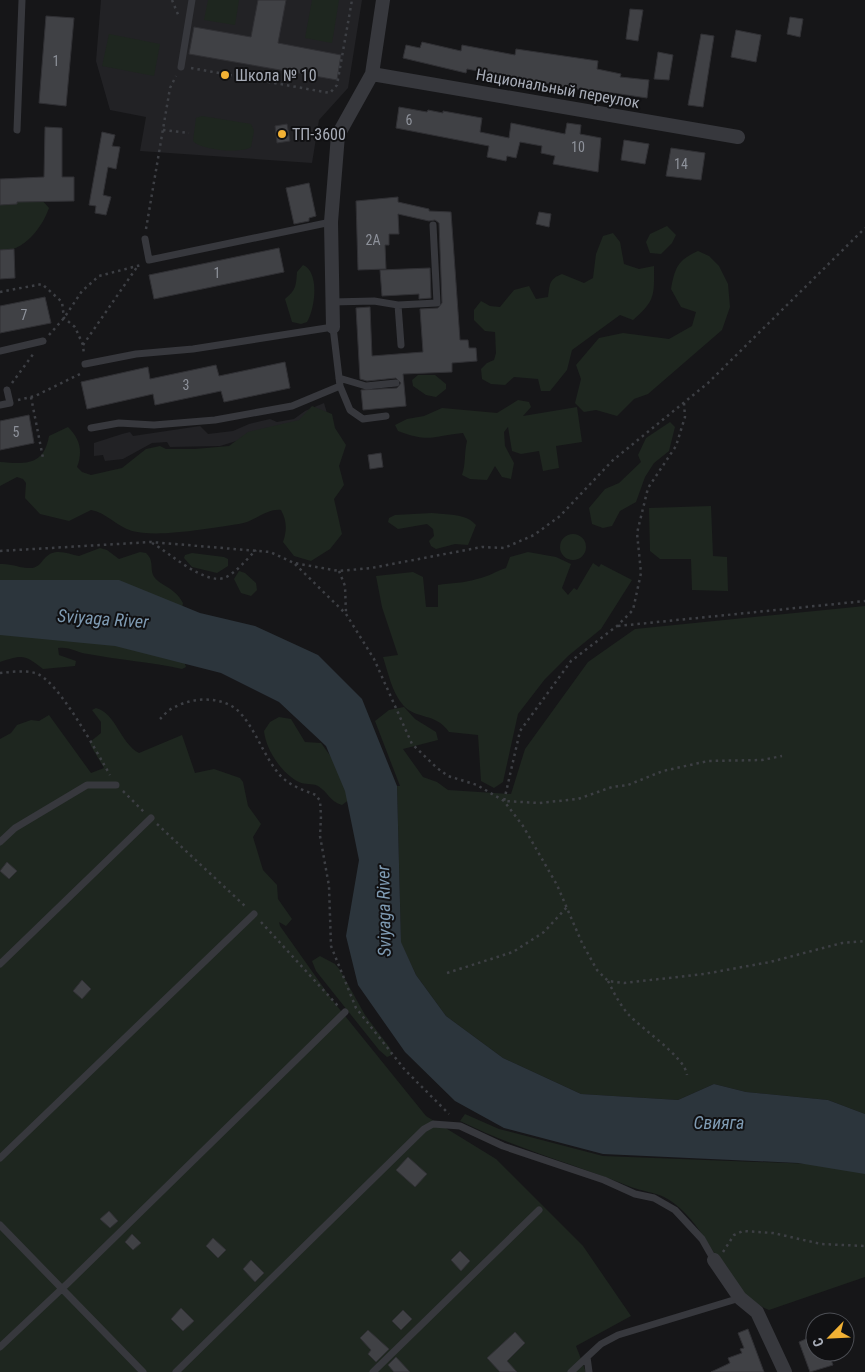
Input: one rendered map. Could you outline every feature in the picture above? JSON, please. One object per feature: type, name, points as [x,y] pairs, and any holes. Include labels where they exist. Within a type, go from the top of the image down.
[{"type":"street","points":[[333,327],[331,222],[338,135],[372,74],[383,0]]},
{"type":"street","name":"Национальный переулок","points":[[372,74],[738,137]]},
{"type":"street","points":[[714,1260],[740,1298],[757,1312],[785,1372]]},
{"type":"lane","points":[[17,130],[22,0]]},
{"type":"lane","points":[[181,67],[192,0]]},
{"type":"lane","points":[[145,239],[149,260],[331,222]]},
{"type":"lane","points":[[332,302],[374,301],[398,305],[437,303],[433,225]]},
{"type":"lane","points":[[398,305],[401,345]]},
{"type":"lane","points":[[86,364],[136,354],[193,350],[333,327],[339,382],[350,410],[363,419],[386,416]]},
{"type":"lane","points":[[0,350],[43,341]]},
{"type":"lane","points":[[91,428],[119,423],[154,425],[214,420],[292,406],[339,382],[366,386],[396,383]]},
{"type":"lane","points":[[0,405],[10,402],[7,390]]},
{"type":"lane","points":[[0,842],[15,828],[87,784],[116,785]]},
{"type":"lane","points":[[0,964],[150,818]]},
{"type":"lane","points":[[0,1158],[254,914]]},
{"type":"lane","points":[[0,1347],[344,1012]]},
{"type":"lane","points":[[176,1372],[424,1129],[432,1124],[460,1126],[504,1146],[604,1180],[635,1194],[654,1198],[668,1205],[702,1239],[714,1260]]},
{"type":"lane","points":[[373,1372],[539,1210]]},
{"type":"lane","points":[[0,1225],[143,1372]]},
{"type":"lane","points":[[571,1372],[602,1344],[618,1335],[740,1298]]},
{"type":"lane","points":[[586,1357],[589,1372]]},
{"type":"path","points":[[145,239],[170,88],[181,67],[330,93],[337,85],[352,0]]},
{"type":"path","points":[[163,130],[189,133]]},
{"type":"path","points":[[0,551],[151,542],[270,552],[294,563],[339,571],[371,568],[482,547],[504,548],[534,535],[560,516],[612,461],[708,383],[865,228]]},
{"type":"path","points":[[64,318],[82,291],[99,276],[137,267],[149,260]]},
{"type":"path","points":[[0,292],[42,284],[62,302],[64,318],[75,327],[83,345],[137,267]]},
{"type":"path","points":[[10,402],[31,397],[87,372],[86,364]]},
{"type":"path","points":[[31,397],[43,458]]},
{"type":"path","points":[[504,801],[520,730],[571,661],[617,626],[632,610],[641,573],[637,533],[641,515],[648,488],[676,446],[685,417],[684,403]]},
{"type":"path","points":[[151,542],[201,575],[215,579],[230,575],[256,550]]},
{"type":"path","points":[[294,563],[346,614],[374,659],[412,744],[448,776],[476,785],[504,801],[523,826],[567,907],[582,943],[597,970],[608,981],[627,1013],[644,1030],[680,1059],[686,1068],[687,1075]]},
{"type":"path","points":[[339,571],[345,586],[346,614]]},
{"type":"path","points":[[617,626],[865,601]]},
{"type":"path","points":[[0,673],[36,673],[49,681],[62,697],[116,785],[254,914],[344,1012]]},
{"type":"path","points":[[160,719],[174,707],[189,702],[207,698],[226,703],[241,714],[280,776],[300,789],[316,795],[320,801],[322,816],[320,836],[329,886],[331,946],[356,1008],[406,1070],[460,1126]]},
{"type":"path","points":[[504,801],[539,803],[578,799],[612,787],[628,785],[663,771],[708,761],[762,760],[782,756]]},
{"type":"path","points":[[448,972],[513,952],[544,932],[567,907]]},
{"type":"path","points":[[608,981],[624,983],[704,974],[770,962],[842,943],[865,941]]},
{"type":"path","points":[[714,1260],[727,1249],[734,1235],[743,1231],[773,1233],[821,1244],[865,1246]]},
{"type":"shaded area","name":"Школа № 10","points":[[101,0],[362,0],[348,88],[319,120],[312,163],[140,151],[146,117],[110,110],[96,61]]},
{"type":"shaded area","points":[[208,0],[239,0],[235,25],[204,20]]},
{"type":"shaded area","points":[[312,0],[339,0],[332,43],[305,38]]},
{"type":"shaded area","points":[[109,34],[160,44],[154,76],[102,66]]},
{"type":"shaded area","points":[[202,116],[251,124],[254,131],[251,147],[231,151],[212,149],[197,144],[193,141],[196,118]]},
{"type":"shaded area","points":[[41,199],[49,208],[37,230],[17,248],[0,252],[0,200]]},
{"type":"shaded area","points":[[667,226],[676,235],[672,243],[661,254],[650,253],[646,242],[650,234]]},
{"type":"shaded area","points":[[613,233],[620,242],[624,264],[639,269],[654,266],[653,291],[650,302],[646,307],[633,320],[620,315],[572,350],[567,370],[550,391],[541,391],[538,379],[514,377],[505,385],[491,384],[482,379],[481,369],[487,363],[494,360],[496,353],[495,332],[485,331],[474,320],[474,310],[481,301],[490,306],[500,307],[514,290],[529,286],[536,299],[548,297],[551,282],[562,274],[584,283],[593,278],[596,254],[603,236]]},
{"type":"shaded area","points":[[698,251],[709,256],[719,266],[728,284],[730,307],[722,330],[648,394],[634,399],[617,416],[596,410],[584,412],[575,403],[581,379],[576,365],[599,338],[623,333],[669,339],[692,326],[696,312],[681,307],[671,289],[678,265]]},
{"type":"shaded area","points":[[303,265],[312,275],[314,300],[307,322],[301,324],[292,322],[285,299],[293,290],[296,284],[297,272]]},
{"type":"shaded area","points":[[418,375],[435,375],[446,384],[446,389],[436,397],[426,395],[413,386],[412,380]]},
{"type":"shaded area","points":[[518,400],[529,402],[531,407],[523,416],[577,407],[582,442],[556,446],[559,468],[543,471],[539,451],[521,454],[512,451],[508,427],[504,432],[505,446],[514,463],[511,479],[502,477],[495,466],[487,480],[470,479],[462,475],[467,441],[463,433],[424,438],[398,431],[395,425],[407,419],[424,416],[442,408],[497,413]]},
{"type":"shaded area","points":[[324,403],[327,413],[220,446],[170,447],[167,442],[152,443],[123,459],[105,461],[103,455],[94,456],[94,443],[130,432],[133,436],[200,426],[208,434],[233,431],[249,424],[270,419],[277,422],[294,419],[305,411]]},
{"type":"shaded area","points":[[312,406],[332,414],[335,428],[346,445],[339,466],[344,485],[334,499],[342,534],[330,549],[311,561],[294,556],[283,542],[286,526],[281,510],[271,511],[239,524],[185,532],[143,533],[126,529],[102,514],[91,510],[69,521],[40,514],[25,498],[26,483],[23,479],[17,477],[0,486],[0,462],[25,463],[38,458],[43,453],[49,436],[68,427],[78,441],[80,456],[77,467],[82,472],[91,475],[122,468],[146,449],[160,446],[166,449],[195,449],[229,446],[248,432],[299,420]]},
{"type":"shaded area","points":[[670,422],[675,427],[669,451],[654,463],[645,477],[636,502],[620,511],[612,526],[603,528],[592,524],[589,508],[605,489],[619,483],[641,462],[638,455],[646,438]]},
{"type":"shaded area","points":[[711,506],[713,556],[727,557],[728,591],[692,590],[691,559],[660,559],[650,551],[649,508]]},
{"type":"shaded area","points":[[432,513],[461,516],[472,521],[476,525],[468,545],[455,544],[436,549],[431,546],[429,541],[434,536],[433,529],[427,524],[398,529],[388,522],[389,518],[395,515]]},
{"type":"shaded area","points":[[573,534],[582,538],[586,547],[582,556],[573,560],[564,556],[560,547],[564,538]]},
{"type":"shaded area","points":[[100,548],[107,550],[119,559],[140,552],[146,553],[151,561],[153,575],[179,597],[183,603],[182,608],[0,584],[0,564],[32,568],[53,553],[62,552],[79,556]]},
{"type":"shaded area","points":[[528,552],[556,557],[571,564],[562,588],[568,595],[574,588],[577,590],[593,563],[599,567],[601,564],[632,580],[601,629],[568,656],[545,679],[518,714],[503,782],[494,788],[481,781],[478,735],[449,732],[438,721],[408,710],[396,695],[383,657],[398,655],[382,607],[376,576],[413,572],[423,577],[426,607],[438,607],[438,585],[485,577],[506,568],[510,557]]},
{"type":"shaded area","points":[[192,553],[224,557],[228,559],[228,566],[217,573],[192,567],[184,558],[185,555]]},
{"type":"shaded area","points":[[239,571],[245,573],[256,583],[257,590],[251,596],[241,593],[234,579]]},
{"type":"shaded area","points":[[865,606],[865,1114],[828,1100],[746,1092],[714,1084],[678,1100],[581,1094],[503,1058],[446,1016],[416,975],[401,943],[397,786],[400,786],[375,721],[389,710],[404,707],[415,719],[436,732],[438,740],[403,749],[423,777],[437,782],[448,790],[511,794],[525,749],[588,662],[635,629]]},
{"type":"shaded area","points":[[0,633],[84,635],[183,658],[186,667],[182,669],[62,648],[58,648],[59,655],[76,661],[75,666],[43,669],[23,657],[0,662]]},
{"type":"shaded area","points":[[96,708],[108,716],[127,742],[139,753],[182,735],[195,773],[214,769],[240,778],[243,782],[248,806],[261,824],[253,837],[263,870],[277,885],[278,899],[292,919],[286,926],[279,922],[280,926],[333,1001],[426,1116],[496,1159],[583,1246],[631,1316],[576,1346],[586,1372],[0,1372],[0,739],[11,733],[17,725],[31,720],[39,721],[49,715],[91,773],[104,768],[90,742],[101,733],[101,722],[92,710]]},
{"type":"shaded area","points":[[279,717],[291,719],[305,742],[321,743],[337,765],[350,799],[342,805],[338,804],[318,786],[299,782],[281,767],[271,753],[264,731],[270,722]]},
{"type":"shaded area","points":[[320,956],[335,964],[340,970],[365,1015],[390,1048],[392,1055],[387,1057],[379,1050],[316,971],[312,961]]},
{"type":"shaded area","points":[[465,1114],[499,1129],[603,1156],[865,1166],[865,1277],[769,1310],[752,1300],[739,1287],[693,1222],[680,1208],[664,1197],[631,1187],[481,1131],[460,1121]]},
{"type":"water","name":"Свияга","points":[[0,580],[119,580],[200,613],[255,626],[318,655],[362,699],[397,786],[401,942],[416,975],[446,1016],[503,1058],[581,1094],[678,1100],[714,1084],[746,1092],[828,1100],[865,1114],[865,1174],[798,1163],[603,1154],[504,1128],[455,1101],[405,1052],[358,985],[346,936],[359,860],[345,791],[326,746],[279,702],[221,673],[115,646],[0,635]]},
{"type":"building","points":[[258,0],[286,0],[278,43],[341,55],[337,80],[189,54],[194,27],[251,37]]},
{"type":"building","points":[[630,9],[643,10],[638,41],[626,39]]},
{"type":"building","points":[[46,16],[74,18],[66,106],[39,103]]},
{"type":"building","points":[[790,17],[803,19],[800,37],[787,34]]},
{"type":"building","points":[[736,30],[761,35],[756,62],[731,57]]},
{"type":"building","points":[[701,34],[714,36],[703,107],[688,105]]},
{"type":"building","points":[[422,42],[461,51],[462,45],[515,55],[516,49],[598,61],[597,69],[621,74],[620,77],[649,80],[647,98],[599,91],[599,93],[467,69],[466,73],[403,58],[406,45],[420,48]]},
{"type":"building","points":[[658,52],[673,55],[669,80],[654,79]]},
{"type":"building","points":[[399,107],[427,112],[428,110],[443,113],[443,111],[482,118],[480,132],[509,138],[511,123],[565,134],[567,123],[581,125],[580,134],[601,138],[598,172],[553,164],[555,156],[541,153],[542,146],[520,142],[516,158],[507,156],[506,161],[487,157],[489,146],[396,128]]},
{"type":"building","name":"ТП-3600","points":[[287,124],[290,141],[277,143],[275,126]]},
{"type":"building","points":[[45,127],[62,128],[62,177],[74,177],[74,201],[17,202],[17,204],[0,205],[0,179],[44,177]]},
{"type":"building","points":[[102,132],[115,135],[112,146],[120,147],[116,169],[108,167],[103,195],[111,197],[106,215],[95,213],[96,206],[89,205]]},
{"type":"building","points":[[624,140],[649,144],[645,164],[621,160]]},
{"type":"building","points":[[671,148],[705,153],[701,180],[666,176]]},
{"type":"building","points":[[309,183],[316,216],[309,218],[309,221],[294,224],[286,188]]},
{"type":"building","points":[[398,197],[398,202],[429,209],[429,211],[451,212],[460,340],[468,340],[469,348],[476,348],[477,361],[452,363],[452,372],[403,374],[406,406],[363,410],[361,390],[397,388],[401,383],[396,378],[367,381],[360,379],[356,308],[370,307],[372,356],[423,352],[420,309],[438,308],[442,303],[439,223],[435,220],[429,221],[398,214],[399,234],[389,234],[389,245],[385,245],[386,269],[358,270],[356,201]]},
{"type":"building","points":[[539,212],[551,214],[549,227],[536,224]]},
{"type":"building","points":[[279,248],[284,272],[154,299],[149,275]]},
{"type":"building","points":[[14,249],[15,278],[0,279],[0,250]]},
{"type":"building","points":[[430,268],[431,298],[419,299],[419,294],[382,296],[380,270]]},
{"type":"building","points":[[45,297],[51,323],[0,333],[0,306]]},
{"type":"building","points":[[285,362],[290,388],[224,402],[221,391],[155,405],[153,394],[87,409],[81,382],[148,367],[150,379],[216,365],[219,376]]},
{"type":"building","points":[[29,415],[34,443],[0,450],[0,421]]},
{"type":"building","points":[[381,453],[383,467],[370,469],[368,455]]},
{"type":"building","points":[[7,862],[17,871],[9,879],[0,871]]},
{"type":"building","points":[[82,980],[91,989],[82,999],[73,991]]},
{"type":"building","points":[[408,1157],[427,1174],[415,1187],[396,1170]]},
{"type":"building","points":[[109,1211],[118,1221],[110,1228],[100,1219]]},
{"type":"building","points":[[132,1234],[141,1243],[133,1250],[125,1242]]},
{"type":"building","points":[[213,1238],[226,1250],[218,1258],[206,1246]]},
{"type":"building","points":[[460,1251],[470,1261],[461,1271],[451,1260]]},
{"type":"building","points":[[251,1260],[264,1273],[255,1282],[243,1269]]},
{"type":"building","points":[[181,1308],[194,1321],[183,1331],[171,1319]]},
{"type":"building","points":[[403,1310],[412,1319],[401,1330],[392,1321]]},
{"type":"building","points":[[748,1329],[764,1372],[711,1372],[730,1363],[728,1358],[742,1353],[740,1349],[744,1348],[738,1333]]},
{"type":"building","points":[[368,1330],[389,1349],[376,1362],[368,1354],[371,1350],[360,1338]]},
{"type":"building","points":[[515,1332],[525,1343],[507,1361],[517,1372],[500,1372],[487,1358]]},
{"type":"building","points":[[805,1339],[805,1358],[799,1342]]},
{"type":"building","points":[[396,1357],[410,1372],[394,1372],[388,1365]]},
{"type":"building","points":[[806,1362],[832,1362],[833,1365],[810,1372]]},
{"type":"place","name":"Школа № 10","points":[[225,75]]},
{"type":"place","name":"ТП-3600","points":[[282,134]]},
{"type":"water label","name":"Sviyaga River","points":[[103,619]]},
{"type":"water label","name":"Sviyaga River","points":[[384,911]]}]
